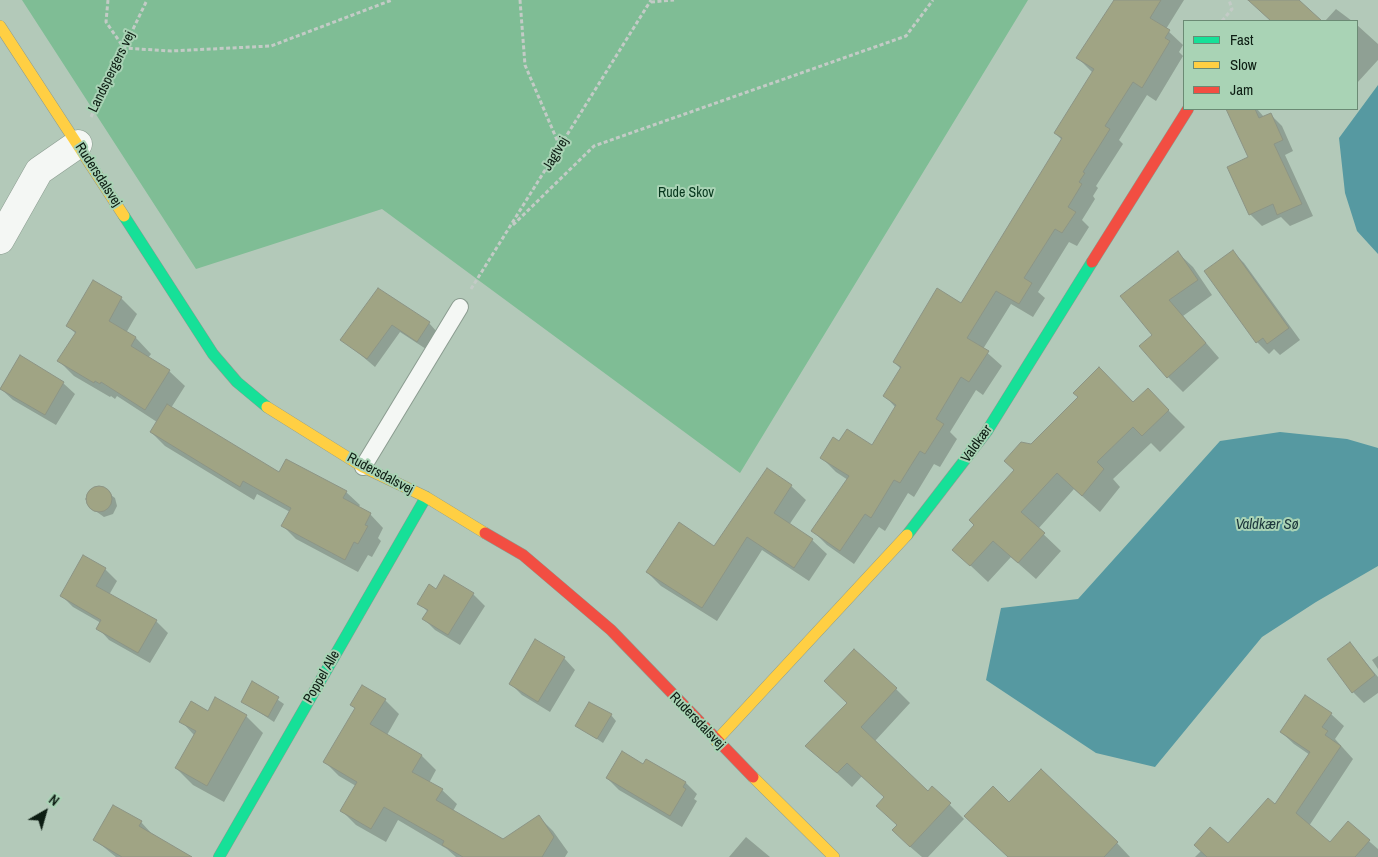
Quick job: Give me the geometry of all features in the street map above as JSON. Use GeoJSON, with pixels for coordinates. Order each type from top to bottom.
{"type":"FeatureCollection","features":[{"type":"Feature","properties":{"kind":"street","name":"Rudersdalsvej"},"geometry":{"type":"LineString","coordinates":[[0,26],[213,354],[237,382],[274,413],[363,466],[426,497],[523,554],[610,630],[716,741],[834,857]]}},
{"type":"Feature","properties":{"kind":"street","name":"Valdkær"},"geometry":{"type":"LineString","coordinates":[[716,741],[915,526],[987,431],[1187,110]]}},
{"type":"Feature","properties":{"kind":"street"},"geometry":{"type":"LineString","coordinates":[[0,240],[39,171],[78,144]]}},
{"type":"Feature","properties":{"kind":"street","name":"Poppel Alle"},"geometry":{"type":"LineString","coordinates":[[219,857],[426,497]]}},
{"type":"Feature","properties":{"kind":"lane"},"geometry":{"type":"LineString","coordinates":[[363,466],[460,307]]}},
{"type":"Feature","properties":{"kind":"path"},"geometry":{"type":"LineString","coordinates":[[108,0],[106,22],[124,48],[171,50],[271,46],[392,0]]}},
{"type":"Feature","properties":{"kind":"path","name":"Landspergers vej"},"geometry":{"type":"LineString","coordinates":[[78,144],[147,0]]}},
{"type":"Feature","properties":{"kind":"path"},"geometry":{"type":"LineString","coordinates":[[520,0],[525,65],[560,147]]}},
{"type":"Feature","properties":{"kind":"path"},"geometry":{"type":"LineString","coordinates":[[651,1],[674,0]]}},
{"type":"Feature","properties":{"kind":"path"},"geometry":{"type":"LineString","coordinates":[[513,225],[594,146],[906,36],[933,0]]}},
{"type":"Feature","properties":{"kind":"path"},"geometry":{"type":"LineString","coordinates":[[1223,20],[1232,9],[1228,0]]}},
{"type":"Feature","properties":{"kind":"path","name":"Jagtvej"},"geometry":{"type":"LineString","coordinates":[[460,307],[513,225],[651,1]]}},
{"type":"Feature","properties":{"kind":"green space","name":"Rude Skov"},"geometry":{"type":"Polygon","coordinates":[[[22,0],[1028,0],[740,473],[382,209],[196,269],[22,0]]]}},
{"type":"Feature","properties":{"kind":"water"},"geometry":{"type":"Polygon","coordinates":[[[1378,85],[1378,254],[1357,231],[1345,193],[1339,138],[1378,85]]]}},
{"type":"Feature","properties":{"kind":"water","name":"Valdkær Sø"},"geometry":{"type":"Polygon","coordinates":[[[1280,432],[1347,439],[1378,448],[1378,566],[1316,602],[1262,637],[1155,767],[1096,753],[986,680],[1001,608],[1078,599],[1220,441],[1280,432]]]}},
{"type":"Feature","properties":{"kind":"building"},"geometry":{"type":"Polygon","coordinates":[[[1114,0],[1161,0],[1150,18],[1170,30],[1165,38],[1170,41],[1142,88],[1133,82],[1105,126],[1110,129],[1083,172],[1085,173],[1079,182],[1082,184],[1068,207],[1076,212],[1062,233],[1055,229],[1024,278],[1032,283],[1019,304],[996,291],[967,338],[989,351],[969,382],[961,377],[936,419],[944,424],[925,454],[920,451],[900,483],[894,480],[871,518],[865,514],[840,551],[811,531],[849,476],[820,458],[833,437],[839,441],[847,429],[872,445],[896,405],[883,396],[901,367],[893,362],[937,288],[961,303],[1062,138],[1054,133],[1094,69],[1076,58],[1114,0]]]}},
{"type":"Feature","properties":{"kind":"building"},"geometry":{"type":"Polygon","coordinates":[[[1248,0],[1299,0],[1321,20],[1270,20],[1248,0]]]}},
{"type":"Feature","properties":{"kind":"building"},"geometry":{"type":"Polygon","coordinates":[[[1226,110],[1255,110],[1259,118],[1271,113],[1283,140],[1274,144],[1302,204],[1277,215],[1273,204],[1249,215],[1227,167],[1248,157],[1226,110]]]}},
{"type":"Feature","properties":{"kind":"building"},"geometry":{"type":"Polygon","coordinates":[[[1233,250],[1289,328],[1267,344],[1263,338],[1256,343],[1204,271],[1233,250]]]}},
{"type":"Feature","properties":{"kind":"building"},"geometry":{"type":"Polygon","coordinates":[[[1178,251],[1198,280],[1169,300],[1206,343],[1167,378],[1139,346],[1152,335],[1120,296],[1178,251]]]}},
{"type":"Feature","properties":{"kind":"building"},"geometry":{"type":"Polygon","coordinates":[[[93,280],[122,297],[109,321],[136,337],[131,346],[170,370],[145,410],[101,382],[100,384],[95,381],[94,383],[57,361],[76,332],[66,326],[93,280]]]}},
{"type":"Feature","properties":{"kind":"building"},"geometry":{"type":"Polygon","coordinates":[[[378,288],[430,322],[417,342],[392,325],[367,359],[340,340],[378,288]]]}},
{"type":"Feature","properties":{"kind":"building"},"geometry":{"type":"Polygon","coordinates":[[[20,355],[64,382],[45,415],[0,389],[20,355]]]}},
{"type":"Feature","properties":{"kind":"building"},"geometry":{"type":"Polygon","coordinates":[[[1099,367],[1133,402],[1148,388],[1169,410],[1142,436],[1133,427],[1097,462],[1104,469],[1082,496],[1057,473],[1021,512],[1045,533],[1018,563],[993,541],[970,566],[952,550],[974,525],[969,520],[1014,470],[1004,461],[1021,442],[1031,444],[1078,397],[1073,393],[1099,367]]]}},
{"type":"Feature","properties":{"kind":"building"},"geometry":{"type":"Polygon","coordinates":[[[167,404],[279,472],[286,459],[347,491],[343,498],[371,513],[365,525],[368,526],[358,544],[354,542],[345,560],[281,526],[291,508],[243,481],[240,487],[150,432],[167,404]]]}},
{"type":"Feature","properties":{"kind":"building"},"geometry":{"type":"Polygon","coordinates":[[[767,468],[792,485],[774,513],[813,539],[794,568],[747,537],[702,608],[646,572],[679,522],[714,546],[767,468]]]}},
{"type":"Feature","properties":{"kind":"building"},"geometry":{"type":"Polygon","coordinates":[[[99,486],[108,490],[112,499],[108,508],[99,512],[90,508],[86,499],[90,490],[99,486]]]}},
{"type":"Feature","properties":{"kind":"building"},"geometry":{"type":"Polygon","coordinates":[[[83,555],[106,568],[96,586],[157,620],[138,653],[96,629],[101,620],[60,596],[83,555]]]}},
{"type":"Feature","properties":{"kind":"building"},"geometry":{"type":"Polygon","coordinates":[[[444,575],[474,593],[448,635],[422,619],[428,610],[417,604],[429,584],[436,589],[444,575]]]}},
{"type":"Feature","properties":{"kind":"building"},"geometry":{"type":"Polygon","coordinates":[[[535,639],[565,657],[538,702],[509,684],[535,639]]]}},
{"type":"Feature","properties":{"kind":"building"},"geometry":{"type":"Polygon","coordinates":[[[1350,642],[1375,675],[1352,693],[1327,659],[1350,642]]]}},
{"type":"Feature","properties":{"kind":"building"},"geometry":{"type":"Polygon","coordinates":[[[854,649],[897,688],[861,727],[928,791],[932,786],[951,803],[910,847],[892,830],[897,825],[876,806],[884,797],[847,763],[837,773],[805,746],[847,703],[824,681],[854,649]]]}},
{"type":"Feature","properties":{"kind":"building"},"geometry":{"type":"Polygon","coordinates":[[[252,681],[279,697],[268,717],[241,702],[252,681]]]}},
{"type":"Feature","properties":{"kind":"building"},"geometry":{"type":"Polygon","coordinates":[[[362,685],[386,699],[370,724],[422,755],[412,772],[443,789],[436,800],[503,839],[539,815],[554,837],[542,857],[463,857],[442,845],[444,841],[384,807],[371,829],[340,811],[357,782],[323,762],[355,708],[350,705],[362,685]]]}},
{"type":"Feature","properties":{"kind":"building"},"geometry":{"type":"Polygon","coordinates":[[[1305,695],[1332,713],[1322,727],[1328,731],[1325,735],[1341,746],[1296,813],[1330,842],[1348,821],[1370,840],[1355,857],[1207,857],[1194,845],[1210,827],[1228,843],[1268,798],[1275,804],[1310,752],[1280,732],[1305,695]]]}},
{"type":"Feature","properties":{"kind":"building"},"geometry":{"type":"Polygon","coordinates":[[[215,697],[247,715],[207,786],[175,768],[196,731],[179,722],[191,701],[208,711],[215,697]]]}},
{"type":"Feature","properties":{"kind":"building"},"geometry":{"type":"Polygon","coordinates":[[[589,702],[612,714],[597,739],[575,726],[589,702]]]}},
{"type":"Feature","properties":{"kind":"building"},"geometry":{"type":"Polygon","coordinates":[[[622,751],[643,764],[646,759],[686,782],[683,787],[686,789],[670,816],[606,778],[622,751]]]}},
{"type":"Feature","properties":{"kind":"building"},"geometry":{"type":"Polygon","coordinates":[[[1041,769],[1118,842],[1104,857],[1008,857],[964,816],[993,786],[1009,802],[1041,769]]]}},
{"type":"Feature","properties":{"kind":"building"},"geometry":{"type":"Polygon","coordinates":[[[113,805],[142,821],[139,826],[192,857],[122,857],[93,840],[113,805]]]}},
{"type":"Feature","properties":{"kind":"traffic: fast"},"geometry":{"type":"LineString","coordinates":[[124,216],[213,354],[237,382],[267,407]]}},
{"type":"Feature","properties":{"kind":"traffic: fast"},"geometry":{"type":"LineString","coordinates":[[907,535],[987,431],[1092,262]]}},
{"type":"Feature","properties":{"kind":"traffic: fast"},"geometry":{"type":"LineString","coordinates":[[219,857],[426,497]]}},
{"type":"Feature","properties":{"kind":"traffic: slow"},"geometry":{"type":"LineString","coordinates":[[0,26],[124,216]]}},
{"type":"Feature","properties":{"kind":"traffic: slow"},"geometry":{"type":"LineString","coordinates":[[267,407],[363,467],[426,497],[485,533]]}},
{"type":"Feature","properties":{"kind":"traffic: slow"},"geometry":{"type":"LineString","coordinates":[[716,741],[907,535]]}},
{"type":"Feature","properties":{"kind":"traffic: slow"},"geometry":{"type":"LineString","coordinates":[[753,777],[834,857]]}},
{"type":"Feature","properties":{"kind":"traffic: jam"},"geometry":{"type":"LineString","coordinates":[[1092,262],[1187,110]]}},
{"type":"Feature","properties":{"kind":"traffic: jam"},"geometry":{"type":"LineString","coordinates":[[485,533],[523,555],[611,630],[753,777]]}}]}
